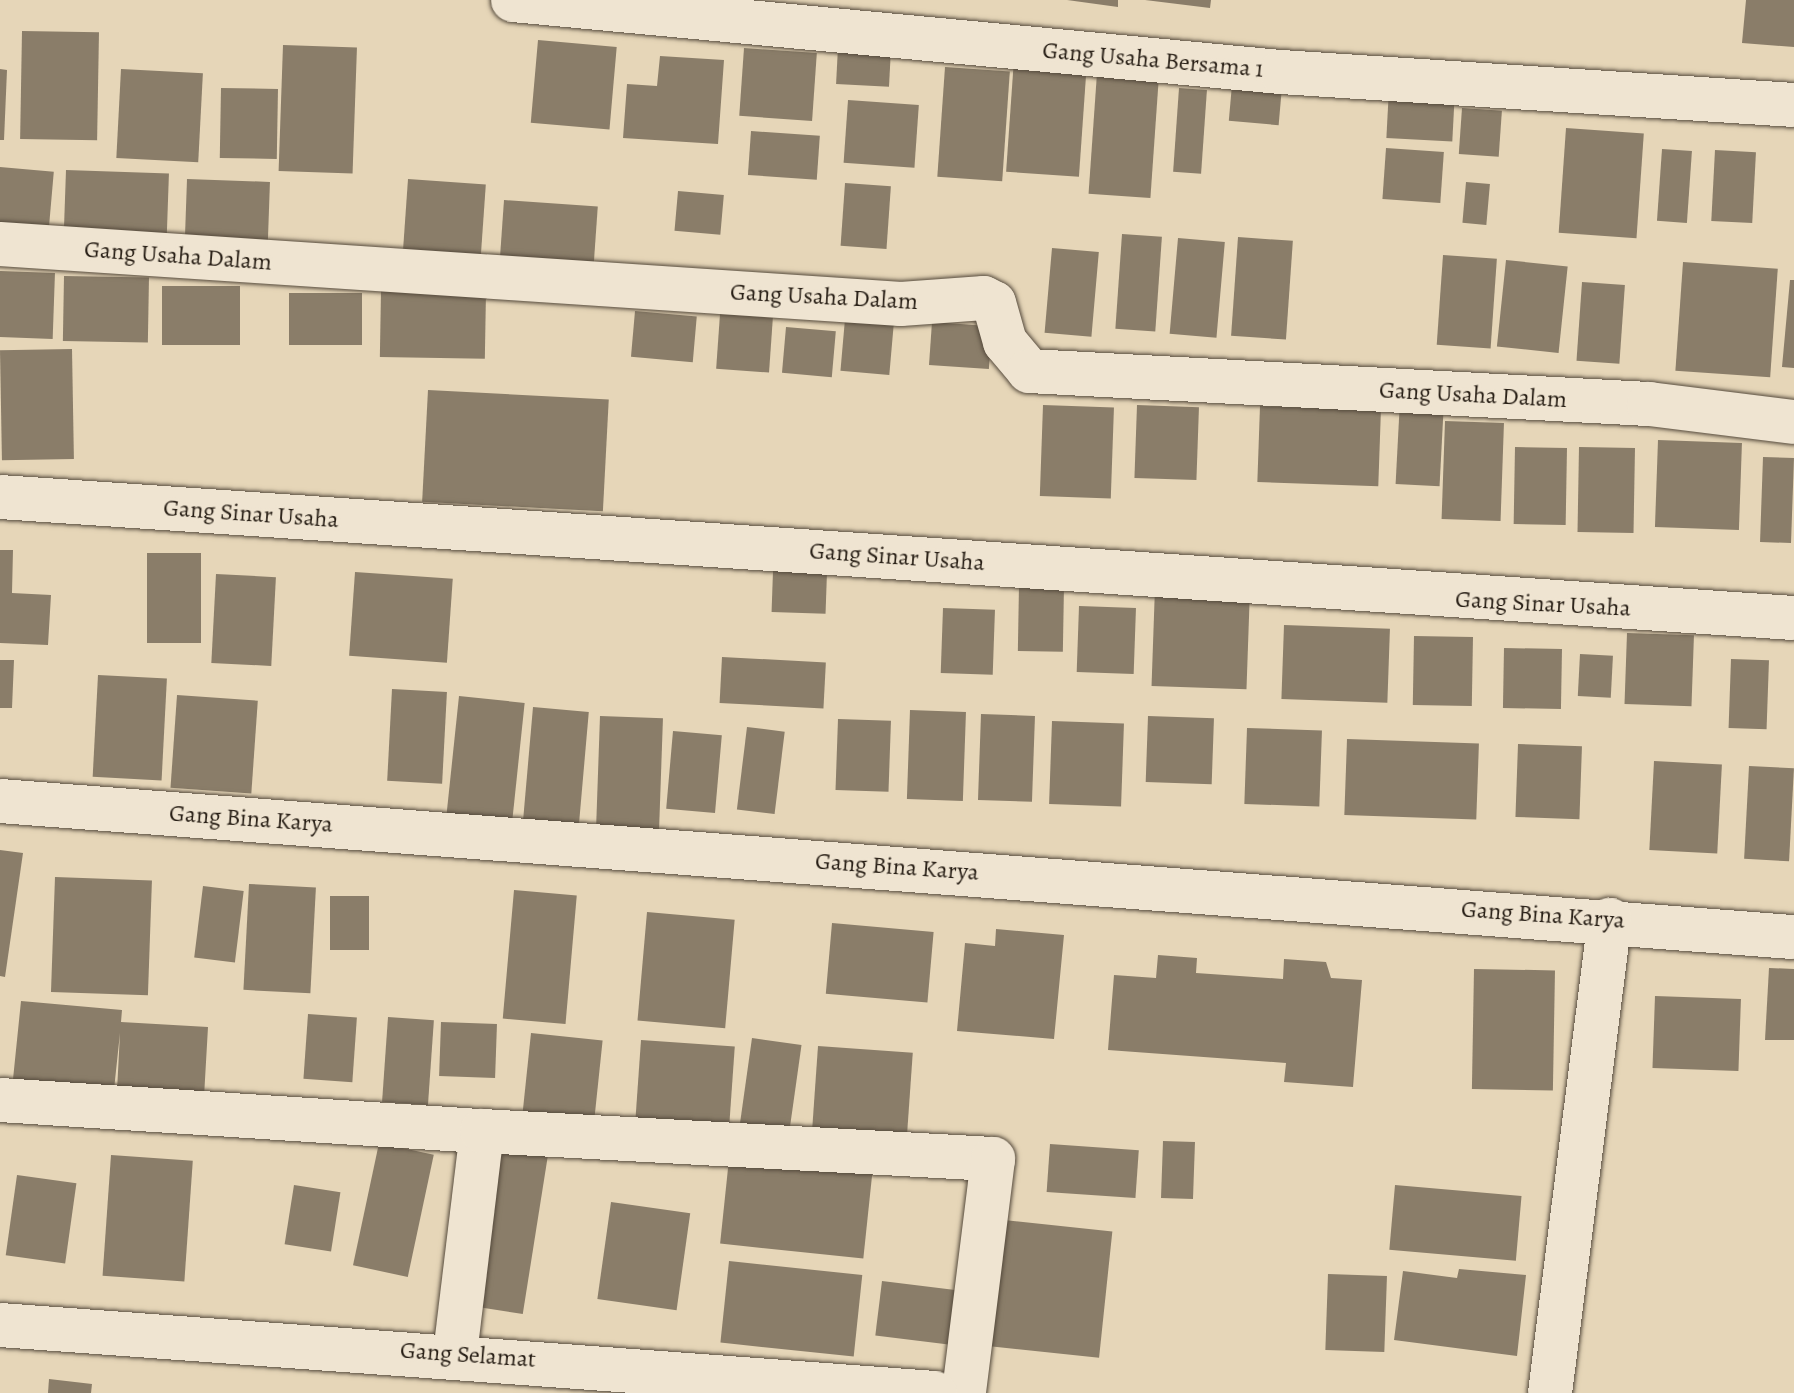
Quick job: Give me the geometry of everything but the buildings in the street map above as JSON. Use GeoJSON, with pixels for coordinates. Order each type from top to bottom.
{"type":"FeatureCollection","features":[{"type":"Feature","properties":{"kind":"street","name":"Gang Usaha Bersama 1"},"geometry":{"type":"LineString","coordinates":[[513,0],[1281,72],[1794,105]]}},
{"type":"Feature","properties":{"kind":"street","name":"Gang Usaha Dalam"},"geometry":{"type":"LineString","coordinates":[[0,244],[901,304],[984,298],[1000,313],[1014,359],[1029,371],[1649,404],[1794,422]]}},
{"type":"Feature","properties":{"kind":"street","name":"Gang Sinar Usaha"},"geometry":{"type":"LineString","coordinates":[[0,497],[1794,618]]}},
{"type":"Feature","properties":{"kind":"street","name":"Gang Bina Karya"},"geometry":{"type":"LineString","coordinates":[[0,801],[1610,920],[1794,937]]}},
{"type":"Feature","properties":{"kind":"street"},"geometry":{"type":"LineString","coordinates":[[1550,1393],[1610,920]]}},
{"type":"Feature","properties":{"kind":"street"},"geometry":{"type":"LineString","coordinates":[[0,1100],[993,1159],[964,1393]]}},
{"type":"Feature","properties":{"kind":"street"},"geometry":{"type":"LineString","coordinates":[[455,1353],[482,1131]]}},
{"type":"Feature","properties":{"kind":"street","name":"Gang Selamat"},"geometry":{"type":"LineString","coordinates":[[0,1325],[455,1353],[935,1393]]}}]}
